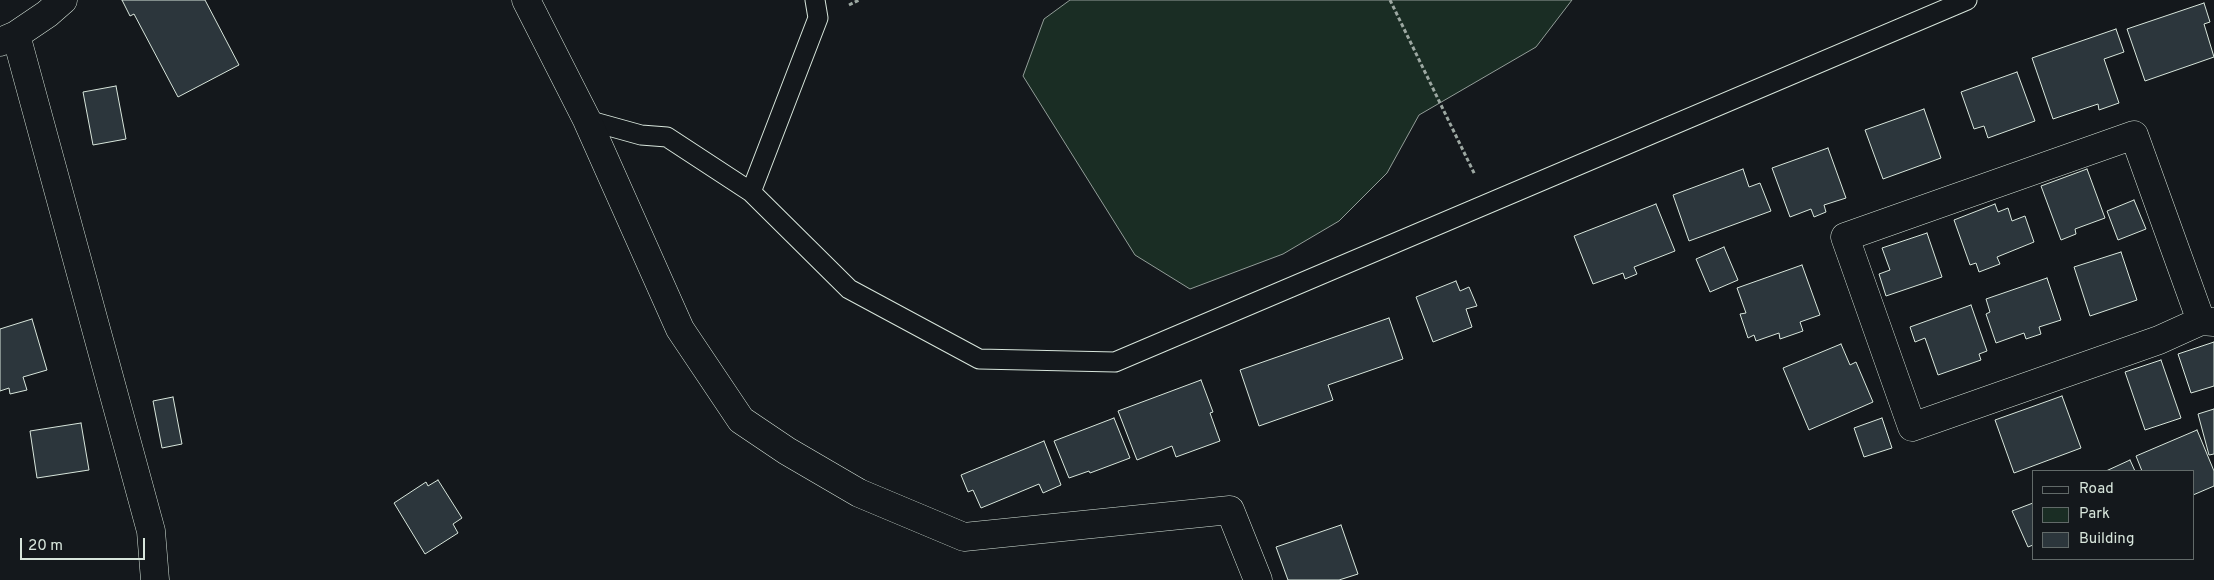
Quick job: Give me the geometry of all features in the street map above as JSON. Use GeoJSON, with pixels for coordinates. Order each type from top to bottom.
{"type":"FeatureCollection","features":[{"type":"Feature","properties":{"kind":"street"},"geometry":{"type":"LineString","coordinates":[[63,0],[47,14],[8,39],[151,531],[156,580]]}},
{"type":"Feature","properties":{"kind":"street"},"geometry":{"type":"LineString","coordinates":[[526,0],[588,120],[680,329],[741,420],[764,436],[859,493],[964,537],[1230,510],[1258,580]]}},
{"type":"Feature","properties":{"kind":"street"},"geometry":{"type":"LineString","coordinates":[[2134,135],[2207,321],[2159,340],[1912,427],[1845,237],[2134,135]]}},
{"type":"Feature","properties":{"kind":"lane"},"geometry":{"type":"LineString","coordinates":[[751,192],[818,18],[816,0]]}},
{"type":"Feature","properties":{"kind":"lane"},"geometry":{"type":"LineString","coordinates":[[588,120],[641,135],[667,137],[751,192],[849,289],[979,359],[1115,362],[1967,0]]}},
{"type":"Feature","properties":{"kind":"path"},"geometry":{"type":"LineString","coordinates":[[1390,0],[1489,203]]}},
{"type":"Feature","properties":{"kind":"green space"},"geometry":{"type":"Polygon","coordinates":[[[1070,0],[1572,0],[1536,47],[1419,115],[1387,173],[1339,221],[1283,254],[1190,289],[1135,255],[1023,76],[1044,19],[1070,0]]]}},
{"type":"Feature","properties":{"kind":"building"},"geometry":{"type":"Polygon","coordinates":[[[122,0],[205,0],[239,65],[178,97],[134,14],[130,16],[122,0]]]}},
{"type":"Feature","properties":{"kind":"building"},"geometry":{"type":"Polygon","coordinates":[[[2204,3],[2210,22],[2204,24],[2214,57],[2145,81],[2127,29],[2204,3]]]}},
{"type":"Feature","properties":{"kind":"building"},"geometry":{"type":"Polygon","coordinates":[[[2116,29],[2124,52],[2104,59],[2119,103],[2099,110],[2098,104],[2053,119],[2032,58],[2116,29]]]}},
{"type":"Feature","properties":{"kind":"building"},"geometry":{"type":"Polygon","coordinates":[[[2017,72],[2035,121],[1988,138],[1984,126],[1974,129],[1961,92],[2017,72]]]}},
{"type":"Feature","properties":{"kind":"building"},"geometry":{"type":"Polygon","coordinates":[[[116,86],[126,139],[93,145],[83,92],[116,86]]]}},
{"type":"Feature","properties":{"kind":"building"},"geometry":{"type":"Polygon","coordinates":[[[1924,109],[1941,158],[1883,179],[1865,130],[1924,109]]]}},
{"type":"Feature","properties":{"kind":"building"},"geometry":{"type":"Polygon","coordinates":[[[1828,148],[1846,198],[1824,205],[1826,212],[1814,217],[1811,209],[1790,217],[1772,168],[1828,148]]]}},
{"type":"Feature","properties":{"kind":"building"},"geometry":{"type":"Polygon","coordinates":[[[1743,169],[1749,187],[1760,183],[1771,211],[1689,241],[1673,195],[1743,169]]]}},
{"type":"Feature","properties":{"kind":"building"},"geometry":{"type":"Polygon","coordinates":[[[2087,169],[2105,218],[2075,229],[2076,234],[2061,240],[2041,186],[2087,169]]]}},
{"type":"Feature","properties":{"kind":"building"},"geometry":{"type":"Polygon","coordinates":[[[2134,200],[2146,229],[2118,240],[2107,211],[2134,200]]]}},
{"type":"Feature","properties":{"kind":"building"},"geometry":{"type":"Polygon","coordinates":[[[1656,204],[1675,251],[1634,267],[1637,274],[1625,279],[1623,273],[1593,284],[1574,236],[1656,204]]]}},
{"type":"Feature","properties":{"kind":"building"},"geometry":{"type":"Polygon","coordinates":[[[1995,204],[1998,212],[2008,208],[2012,221],[2025,216],[2034,242],[1997,257],[2000,264],[1979,272],[1976,263],[1970,265],[1954,220],[1995,204]]]}},
{"type":"Feature","properties":{"kind":"building"},"geometry":{"type":"Polygon","coordinates":[[[1927,233],[1942,277],[1886,296],[1879,274],[1890,270],[1882,248],[1927,233]]]}},
{"type":"Feature","properties":{"kind":"building"},"geometry":{"type":"Polygon","coordinates":[[[1724,247],[1738,280],[1710,292],[1696,259],[1724,247]]]}},
{"type":"Feature","properties":{"kind":"building"},"geometry":{"type":"Polygon","coordinates":[[[2121,252],[2137,300],[2090,316],[2074,267],[2121,252]]]}},
{"type":"Feature","properties":{"kind":"building"},"geometry":{"type":"Polygon","coordinates":[[[1802,265],[1820,315],[1800,322],[1803,331],[1780,339],[1779,333],[1756,341],[1754,335],[1748,338],[1740,314],[1746,313],[1737,288],[1802,265]]]}},
{"type":"Feature","properties":{"kind":"building"},"geometry":{"type":"Polygon","coordinates":[[[2047,278],[2061,320],[2039,327],[2041,334],[2026,339],[2024,333],[1996,343],[1986,314],[1990,312],[1986,299],[2047,278]]]}},
{"type":"Feature","properties":{"kind":"building"},"geometry":{"type":"Polygon","coordinates":[[[1456,281],[1460,291],[1469,287],[1477,306],[1466,309],[1472,327],[1433,342],[1416,297],[1456,281]]]}},
{"type":"Feature","properties":{"kind":"building"},"geometry":{"type":"Polygon","coordinates":[[[1971,305],[1987,351],[1979,354],[1981,360],[1938,375],[1925,338],[1915,342],[1910,327],[1971,305]]]}},
{"type":"Feature","properties":{"kind":"building"},"geometry":{"type":"Polygon","coordinates":[[[1389,318],[1403,359],[1328,385],[1333,400],[1259,426],[1240,370],[1389,318]]]}},
{"type":"Feature","properties":{"kind":"building"},"geometry":{"type":"Polygon","coordinates":[[[32,319],[47,370],[23,377],[27,390],[10,394],[9,388],[0,391],[0,329],[32,319]]]}},
{"type":"Feature","properties":{"kind":"building"},"geometry":{"type":"Polygon","coordinates":[[[2214,342],[2214,386],[2191,393],[2178,354],[2214,342]]]}},
{"type":"Feature","properties":{"kind":"building"},"geometry":{"type":"Polygon","coordinates":[[[1841,344],[1850,365],[1856,362],[1873,402],[1809,430],[1783,368],[1841,344]]]}},
{"type":"Feature","properties":{"kind":"building"},"geometry":{"type":"Polygon","coordinates":[[[2161,360],[2181,418],[2145,430],[2125,372],[2161,360]]]}},
{"type":"Feature","properties":{"kind":"building"},"geometry":{"type":"Polygon","coordinates":[[[1201,380],[1213,412],[1210,413],[1220,441],[1176,457],[1172,446],[1137,460],[1118,411],[1201,380]]]}},
{"type":"Feature","properties":{"kind":"building"},"geometry":{"type":"Polygon","coordinates":[[[2062,396],[2081,448],[2014,473],[1995,420],[2062,396]]]}},
{"type":"Feature","properties":{"kind":"building"},"geometry":{"type":"Polygon","coordinates":[[[173,397],[182,444],[162,448],[153,401],[173,397]]]}},
{"type":"Feature","properties":{"kind":"building"},"geometry":{"type":"Polygon","coordinates":[[[2214,409],[2214,454],[2209,455],[2198,414],[2214,409]]]}},
{"type":"Feature","properties":{"kind":"building"},"geometry":{"type":"Polygon","coordinates":[[[1114,418],[1130,458],[1090,473],[1089,471],[1069,478],[1054,441],[1114,418]]]}},
{"type":"Feature","properties":{"kind":"building"},"geometry":{"type":"Polygon","coordinates":[[[1882,418],[1892,448],[1864,457],[1854,428],[1882,418]]]}},
{"type":"Feature","properties":{"kind":"building"},"geometry":{"type":"Polygon","coordinates":[[[81,423],[89,470],[37,478],[30,431],[81,423]]]}},
{"type":"Feature","properties":{"kind":"building"},"geometry":{"type":"Polygon","coordinates":[[[2197,430],[2214,471],[2214,486],[2194,495],[2194,470],[2142,470],[2136,456],[2197,430]]]}},
{"type":"Feature","properties":{"kind":"building"},"geometry":{"type":"Polygon","coordinates":[[[1044,441],[1061,485],[1043,493],[1039,484],[981,508],[973,490],[968,492],[961,475],[1044,441]]]}},
{"type":"Feature","properties":{"kind":"building"},"geometry":{"type":"Polygon","coordinates":[[[2130,460],[2135,470],[2108,470],[2130,460]]]}},
{"type":"Feature","properties":{"kind":"building"},"geometry":{"type":"Polygon","coordinates":[[[438,480],[462,518],[453,524],[458,533],[425,554],[394,503],[426,482],[428,486],[438,480]]]}},
{"type":"Feature","properties":{"kind":"building"},"geometry":{"type":"Polygon","coordinates":[[[2032,503],[2032,545],[2028,547],[2012,511],[2032,503]]]}},
{"type":"Feature","properties":{"kind":"building"},"geometry":{"type":"Polygon","coordinates":[[[1341,525],[1358,574],[1339,580],[1288,580],[1276,547],[1341,525]]]}}]}
